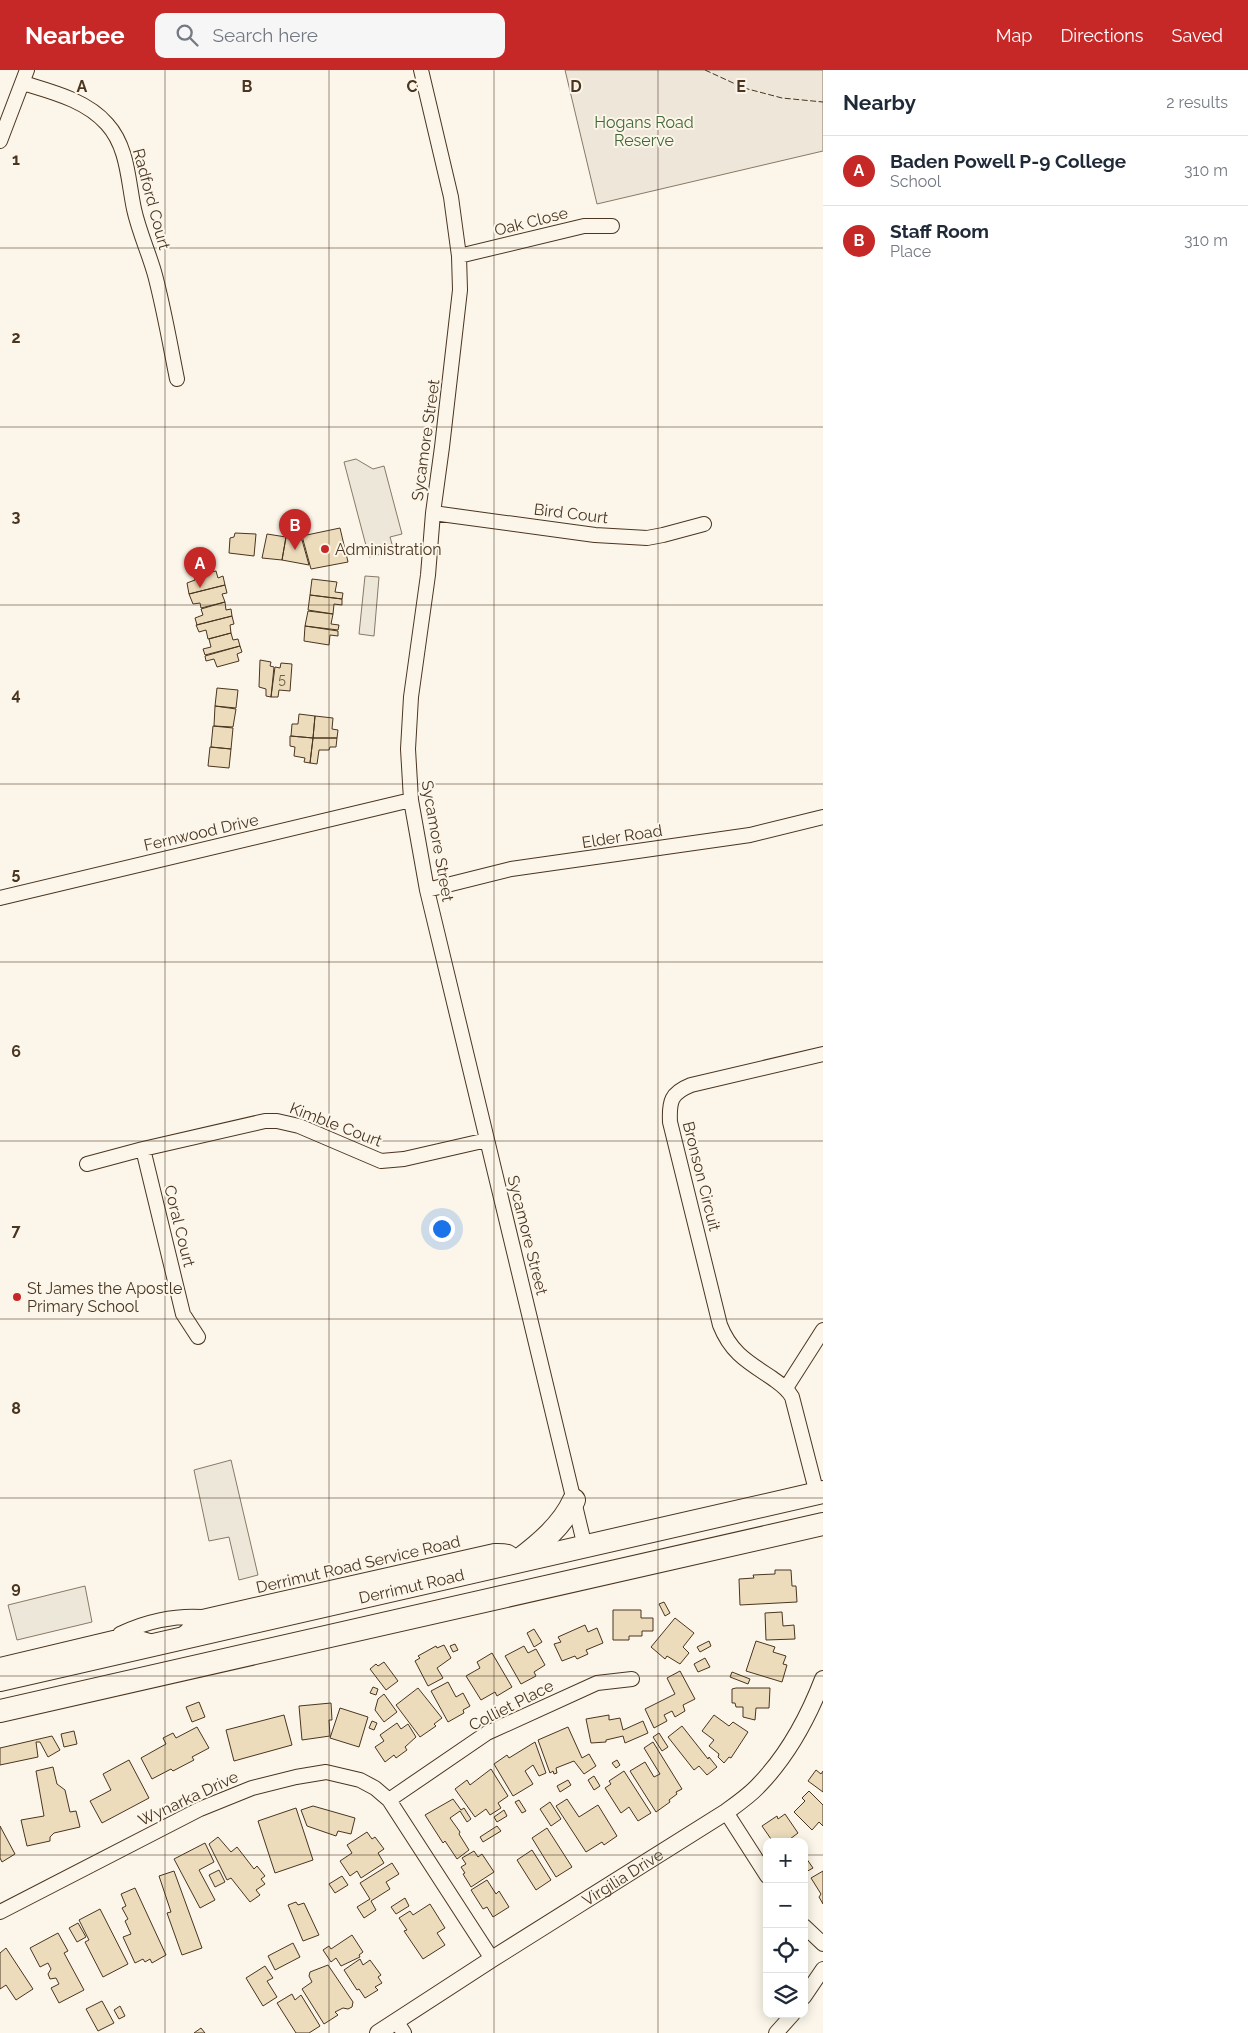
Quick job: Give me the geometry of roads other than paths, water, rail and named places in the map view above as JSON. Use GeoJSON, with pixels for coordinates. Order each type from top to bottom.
{"type":"FeatureCollection","features":[{"type":"Feature","properties":{"kind":"highway"},"geometry":{"type":"LineString","coordinates":[[820,1493],[823,1523]]}},
{"type":"Feature","properties":{"kind":"highway","name":"Derrimut Road"},"geometry":{"type":"LineString","coordinates":[[0,1680],[820,1493]]}},
{"type":"Feature","properties":{"kind":"highway"},"geometry":{"type":"LineString","coordinates":[[516,1562],[540,1543],[568,1514],[574,1500]]}},
{"type":"Feature","properties":{"kind":"highway","name":"Derrimut Road"},"geometry":{"type":"LineString","coordinates":[[0,1711],[823,1523]]}},
{"type":"Feature","properties":{"kind":"highway"},"geometry":{"type":"LineString","coordinates":[[585,1547],[592,1575]]}},
{"type":"Feature","properties":{"kind":"highway"},"geometry":{"type":"LineString","coordinates":[[284,1616],[313,1617],[328,1622],[333,1635]]}},
{"type":"Feature","properties":{"kind":"street","name":"Sycamore Street"},"geometry":{"type":"LineString","coordinates":[[421,70],[451,197],[459,256],[460,290],[433,513],[428,575],[411,697],[408,749],[411,800],[428,890],[585,1547]]}},
{"type":"Feature","properties":{"kind":"street"},"geometry":{"type":"LineString","coordinates":[[0,141],[25,76]]}},
{"type":"Feature","properties":{"kind":"street","name":"Radford Court"},"geometry":{"type":"LineString","coordinates":[[25,76],[92,110],[108,124],[118,142],[127,163],[135,211],[155,275],[178,379]]}},
{"type":"Feature","properties":{"kind":"street","name":"Oak Close"},"geometry":{"type":"LineString","coordinates":[[459,256],[584,226],[612,226]]}},
{"type":"Feature","properties":{"kind":"street","name":"Bird Court"},"geometry":{"type":"LineString","coordinates":[[433,513],[595,535],[647,538],[663,536],[704,524]]}},
{"type":"Feature","properties":{"kind":"street","name":"Fernwood Drive"},"geometry":{"type":"LineString","coordinates":[[0,898],[411,800]]}},
{"type":"Feature","properties":{"kind":"street","name":"Elder Road"},"geometry":{"type":"LineString","coordinates":[[428,890],[511,869],[750,834],[823,817]]}},
{"type":"Feature","properties":{"kind":"street","name":"Bronson Circuit"},"geometry":{"type":"LineString","coordinates":[[786,1388],[739,1356],[725,1338],[720,1325],[670,1122],[670,1108],[673,1096],[680,1089],[691,1085],[823,1054]]}},
{"type":"Feature","properties":{"kind":"street","name":"Kimble Court"},"geometry":{"type":"LineString","coordinates":[[87,1164],[245,1124],[277,1121],[298,1126],[381,1161],[404,1159],[487,1140]]}},
{"type":"Feature","properties":{"kind":"street","name":"Coral Court"},"geometry":{"type":"LineString","coordinates":[[143,1149],[183,1314],[198,1336]]}},
{"type":"Feature","properties":{"kind":"street"},"geometry":{"type":"LineString","coordinates":[[820,1493],[795,1404],[786,1388],[823,1330]]}},
{"type":"Feature","properties":{"kind":"street","name":"Derrimut Road Service Road"},"geometry":{"type":"LineString","coordinates":[[113,1638],[141,1625],[184,1616],[202,1617],[494,1550],[508,1551],[514,1556],[516,1562]]}},
{"type":"Feature","properties":{"kind":"street"},"geometry":{"type":"LineString","coordinates":[[169,1642],[202,1617]]}},
{"type":"Feature","properties":{"kind":"street","name":"Derrimut Road Service Road"},"geometry":{"type":"LineString","coordinates":[[0,1666],[113,1638],[132,1636],[169,1642]]}},
{"type":"Feature","properties":{"kind":"street","name":"Colliet Place"},"geometry":{"type":"LineString","coordinates":[[389,1800],[487,1733],[598,1683],[632,1679]]}},
{"type":"Feature","properties":{"kind":"street","name":"Virgilia Drive"},"geometry":{"type":"LineString","coordinates":[[378,2033],[400,2027],[492,1959],[726,1812],[759,1786],[782,1758],[803,1725],[823,1679]]}},
{"type":"Feature","properties":{"kind":"street","name":"Wynarka Drive"},"geometry":{"type":"LineString","coordinates":[[0,1912],[200,1808],[252,1788],[326,1772],[360,1780],[375,1788],[389,1800],[492,1959]]}},
{"type":"Feature","properties":{"kind":"street"},"geometry":{"type":"LineString","coordinates":[[726,1812],[763,1870]]}},
{"type":"Feature","properties":{"kind":"street"},"geometry":{"type":"LineString","coordinates":[[806,1928],[823,1944]]}},
{"type":"Feature","properties":{"kind":"street"},"geometry":{"type":"LineString","coordinates":[[808,1991],[823,1969]]}},
{"type":"Feature","properties":{"kind":"street"},"geometry":{"type":"LineString","coordinates":[[776,2033],[789,2018]]}},
{"type":"Feature","properties":{"kind":"place","name":"Administration"},"geometry":{"type":"Point","coordinates":[325,549]}},
{"type":"Feature","properties":{"kind":"place","name":"Staff Room"},"geometry":{"type":"Point","coordinates":[295,550]}},
{"type":"Feature","properties":{"kind":"place","name":"Baden Powell P-9 College"},"geometry":{"type":"Point","coordinates":[200,588]}},
{"type":"Feature","properties":{"kind":"place","name":"St James the Apostle Primary School"},"geometry":{"type":"Point","coordinates":[17,1297]}},
{"type":"Feature","properties":{"kind":"park label","name":"Hogans Road Reserve"},"geometry":{"type":"Point","coordinates":[644,131]}}]}
